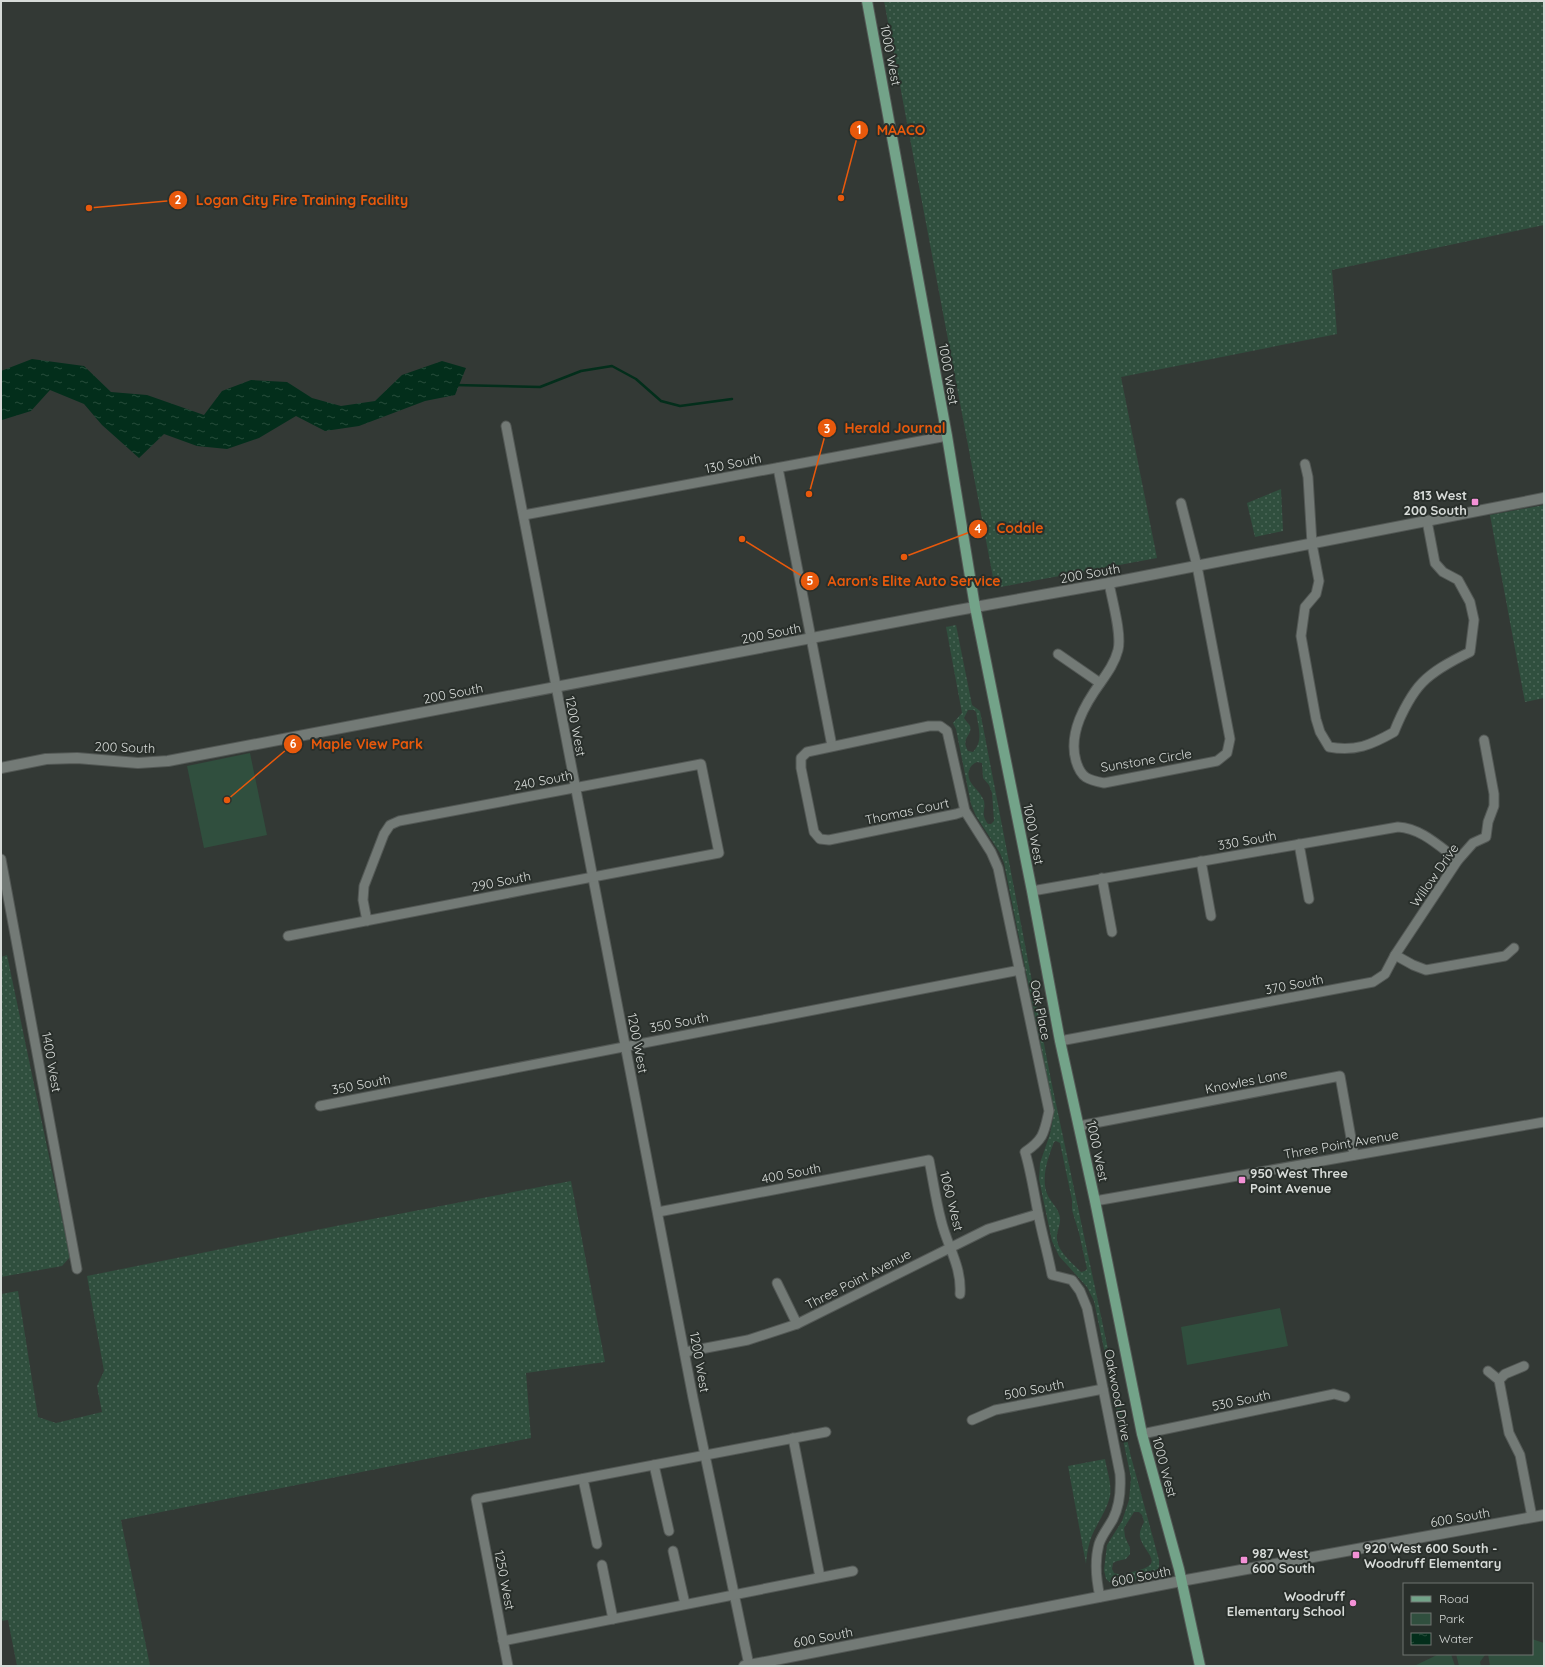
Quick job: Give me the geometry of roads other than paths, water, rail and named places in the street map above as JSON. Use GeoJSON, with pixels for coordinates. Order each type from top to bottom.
{"type":"FeatureCollection","features":[{"type":"Feature","properties":{"kind":"main road","name":"1000 West"},"geometry":{"type":"LineString","coordinates":[[867,1],[947,436],[975,607],[1032,891],[1060,1041],[1095,1201],[1142,1434],[1182,1581],[1200,1666]]}},
{"type":"Feature","properties":{"kind":"street","name":"1200 West"},"geometry":{"type":"LineString","coordinates":[[506,426],[555,687],[746,1666]]}},
{"type":"Feature","properties":{"kind":"street","name":"130 South"},"geometry":{"type":"LineString","coordinates":[[524,516],[947,436]]}},
{"type":"Feature","properties":{"kind":"street"},"geometry":{"type":"LineString","coordinates":[[1305,464],[1308,477],[1312,544],[1319,581],[1316,594],[1305,607],[1301,636],[1316,719],[1320,732],[1329,747],[1340,749],[1356,748],[1374,743],[1394,732],[1404,708],[1417,687],[1434,672],[1470,652],[1474,620],[1470,602],[1458,580],[1443,572],[1435,563],[1427,521]]}},
{"type":"Feature","properties":{"kind":"street"},"geometry":{"type":"LineString","coordinates":[[778,468],[832,746]]}},
{"type":"Feature","properties":{"kind":"street","name":"200 South"},"geometry":{"type":"LineString","coordinates":[[1,768],[46,759],[77,758],[138,763],[168,761],[810,638],[1109,583],[1544,498]]}},
{"type":"Feature","properties":{"kind":"street","name":"Sunstone Circle"},"geometry":{"type":"LineString","coordinates":[[1109,583],[1118,633],[1118,649],[1112,665],[1086,705],[1078,722],[1074,741],[1075,757],[1079,771],[1090,781],[1104,782],[1217,761],[1227,753],[1230,739],[1197,566],[1181,503]]}},
{"type":"Feature","properties":{"kind":"street"},"geometry":{"type":"LineString","coordinates":[[1058,654],[1100,683]]}},
{"type":"Feature","properties":{"kind":"street","name":"Thomas Court"},"geometry":{"type":"LineString","coordinates":[[929,726],[940,726],[947,731],[965,811],[829,840],[820,839],[814,832],[801,768],[801,758],[808,752],[832,746],[929,726]]}},
{"type":"Feature","properties":{"kind":"street","name":"Willow Drive"},"geometry":{"type":"LineString","coordinates":[[1395,955],[1458,860],[1473,843],[1486,836],[1488,822],[1494,806],[1494,794],[1484,740]]}},
{"type":"Feature","properties":{"kind":"street","name":"240 South"},"geometry":{"type":"LineString","coordinates":[[367,921],[363,900],[364,886],[384,834],[390,824],[398,821],[701,764],[719,853]]}},
{"type":"Feature","properties":{"kind":"street","name":"Oak Place"},"geometry":{"type":"LineString","coordinates":[[965,811],[991,852],[998,868],[1049,1111],[1044,1133],[1038,1143],[1025,1152],[1038,1214]]}},
{"type":"Feature","properties":{"kind":"street","name":"330 South"},"geometry":{"type":"LineString","coordinates":[[1032,891],[1398,827],[1407,827],[1416,830],[1458,860]]}},
{"type":"Feature","properties":{"kind":"street"},"geometry":{"type":"LineString","coordinates":[[1300,844],[1308,899]]}},
{"type":"Feature","properties":{"kind":"street","name":"290 South"},"geometry":{"type":"LineString","coordinates":[[288,936],[592,876],[719,853]]}},
{"type":"Feature","properties":{"kind":"street","name":"1400 West"},"geometry":{"type":"LineString","coordinates":[[1,859],[77,1268]]}},
{"type":"Feature","properties":{"kind":"street"},"geometry":{"type":"LineString","coordinates":[[1201,861],[1211,916]]}},
{"type":"Feature","properties":{"kind":"street"},"geometry":{"type":"LineString","coordinates":[[1102,878],[1112,932]]}},
{"type":"Feature","properties":{"kind":"street"},"geometry":{"type":"LineString","coordinates":[[1395,955],[1426,970],[1505,956],[1514,948]]}},
{"type":"Feature","properties":{"kind":"street","name":"370 South"},"geometry":{"type":"LineString","coordinates":[[1060,1041],[1373,982],[1385,974],[1395,955]]}},
{"type":"Feature","properties":{"kind":"street","name":"350 South"},"geometry":{"type":"LineString","coordinates":[[320,1106],[1020,970]]}},
{"type":"Feature","properties":{"kind":"street","name":"Knowles Lane"},"geometry":{"type":"LineString","coordinates":[[1079,1126],[1340,1076],[1354,1155]]}},
{"type":"Feature","properties":{"kind":"street","name":"Three Point Avenue"},"geometry":{"type":"LineString","coordinates":[[1095,1201],[1544,1122]]}},
{"type":"Feature","properties":{"kind":"street","name":"400 South"},"geometry":{"type":"LineString","coordinates":[[658,1212],[930,1160]]}},
{"type":"Feature","properties":{"kind":"street","name":"1060 West"},"geometry":{"type":"LineString","coordinates":[[930,1160],[941,1221],[961,1280],[960,1294]]}},
{"type":"Feature","properties":{"kind":"street","name":"Three Point Avenue"},"geometry":{"type":"LineString","coordinates":[[685,1352],[748,1340],[798,1324],[988,1229],[1038,1214]]}},
{"type":"Feature","properties":{"kind":"street","name":"Oakwood Drive"},"geometry":{"type":"LineString","coordinates":[[1038,1214],[1052,1275],[1072,1280],[1080,1291],[1087,1308],[1120,1474],[1121,1489],[1118,1504],[1112,1520],[1101,1539],[1096,1560],[1096,1575],[1100,1597]]}},
{"type":"Feature","properties":{"kind":"street"},"geometry":{"type":"LineString","coordinates":[[777,1283],[798,1324]]}},
{"type":"Feature","properties":{"kind":"street"},"geometry":{"type":"LineString","coordinates":[[1499,1380],[1505,1374],[1524,1366]]}},
{"type":"Feature","properties":{"kind":"street"},"geometry":{"type":"LineString","coordinates":[[1488,1371],[1499,1380],[1509,1433],[1520,1455],[1532,1517]]}},
{"type":"Feature","properties":{"kind":"street","name":"500 South"},"geometry":{"type":"LineString","coordinates":[[972,1420],[995,1410],[1103,1389]]}},
{"type":"Feature","properties":{"kind":"street","name":"530 South"},"geometry":{"type":"LineString","coordinates":[[1142,1434],[1334,1394],[1345,1397]]}},
{"type":"Feature","properties":{"kind":"street"},"geometry":{"type":"LineString","coordinates":[[597,1544],[583,1479],[826,1432]]}},
{"type":"Feature","properties":{"kind":"street"},"geometry":{"type":"LineString","coordinates":[[793,1438],[820,1577]]}},
{"type":"Feature","properties":{"kind":"street"},"geometry":{"type":"LineString","coordinates":[[654,1465],[669,1531]]}},
{"type":"Feature","properties":{"kind":"street","name":"1250 West"},"geometry":{"type":"LineString","coordinates":[[508,1666],[476,1500],[583,1479]]}},
{"type":"Feature","properties":{"kind":"street","name":"600 South"},"geometry":{"type":"LineString","coordinates":[[746,1666],[1182,1581],[1544,1515]]}},
{"type":"Feature","properties":{"kind":"street"},"geometry":{"type":"LineString","coordinates":[[672,1551],[685,1604]]}},
{"type":"Feature","properties":{"kind":"street"},"geometry":{"type":"LineString","coordinates":[[602,1566],[613,1619]]}},
{"type":"Feature","properties":{"kind":"street"},"geometry":{"type":"LineString","coordinates":[[503,1641],[853,1571]]}},
{"type":"Feature","properties":{"kind":"water"},"geometry":{"type":"Polygon","coordinates":[[[32,359],[84,366],[111,392],[147,395],[204,415],[222,391],[251,380],[287,382],[312,398],[341,406],[375,401],[402,375],[442,361],[466,368],[455,395],[425,401],[359,426],[325,431],[296,416],[259,438],[227,449],[197,446],[164,434],[139,458],[102,425],[84,404],[50,390],[31,411],[2,420],[1,371],[32,359]]]}},
{"type":"Feature","properties":{"kind":"waterway"},"geometry":{"type":"LineString","coordinates":[[455,385],[540,387],[581,371],[612,366],[636,379],[661,401],[680,406],[732,399]]}},
{"type":"Feature","properties":{"kind":"place","name":"MAACO"},"geometry":{"type":"Point","coordinates":[841,198]}},
{"type":"Feature","properties":{"kind":"place","name":"Logan City Fire Training Facility"},"geometry":{"type":"Point","coordinates":[89,208]}},
{"type":"Feature","properties":{"kind":"place","name":"Herald Journal"},"geometry":{"type":"Point","coordinates":[809,494]}},
{"type":"Feature","properties":{"kind":"place","name":"813 West 200 South"},"geometry":{"type":"Point","coordinates":[1475,502]}},
{"type":"Feature","properties":{"kind":"place","name":"Aaron's Elite Auto Service"},"geometry":{"type":"Point","coordinates":[742,539]}},
{"type":"Feature","properties":{"kind":"place","name":"Codale"},"geometry":{"type":"Point","coordinates":[904,557]}},
{"type":"Feature","properties":{"kind":"place","name":"Maple View Park"},"geometry":{"type":"Point","coordinates":[227,800]}},
{"type":"Feature","properties":{"kind":"place","name":"950 West Three Point Avenue"},"geometry":{"type":"Point","coordinates":[1242,1180]}},
{"type":"Feature","properties":{"kind":"place","name":"920 West 600 South - Woodruff Elementary"},"geometry":{"type":"Point","coordinates":[1356,1555]}},
{"type":"Feature","properties":{"kind":"place","name":"987 West 600 South"},"geometry":{"type":"Point","coordinates":[1244,1560]}},
{"type":"Feature","properties":{"kind":"place","name":"Woodruff Elementary School"},"geometry":{"type":"Point","coordinates":[1353,1603]}}]}
